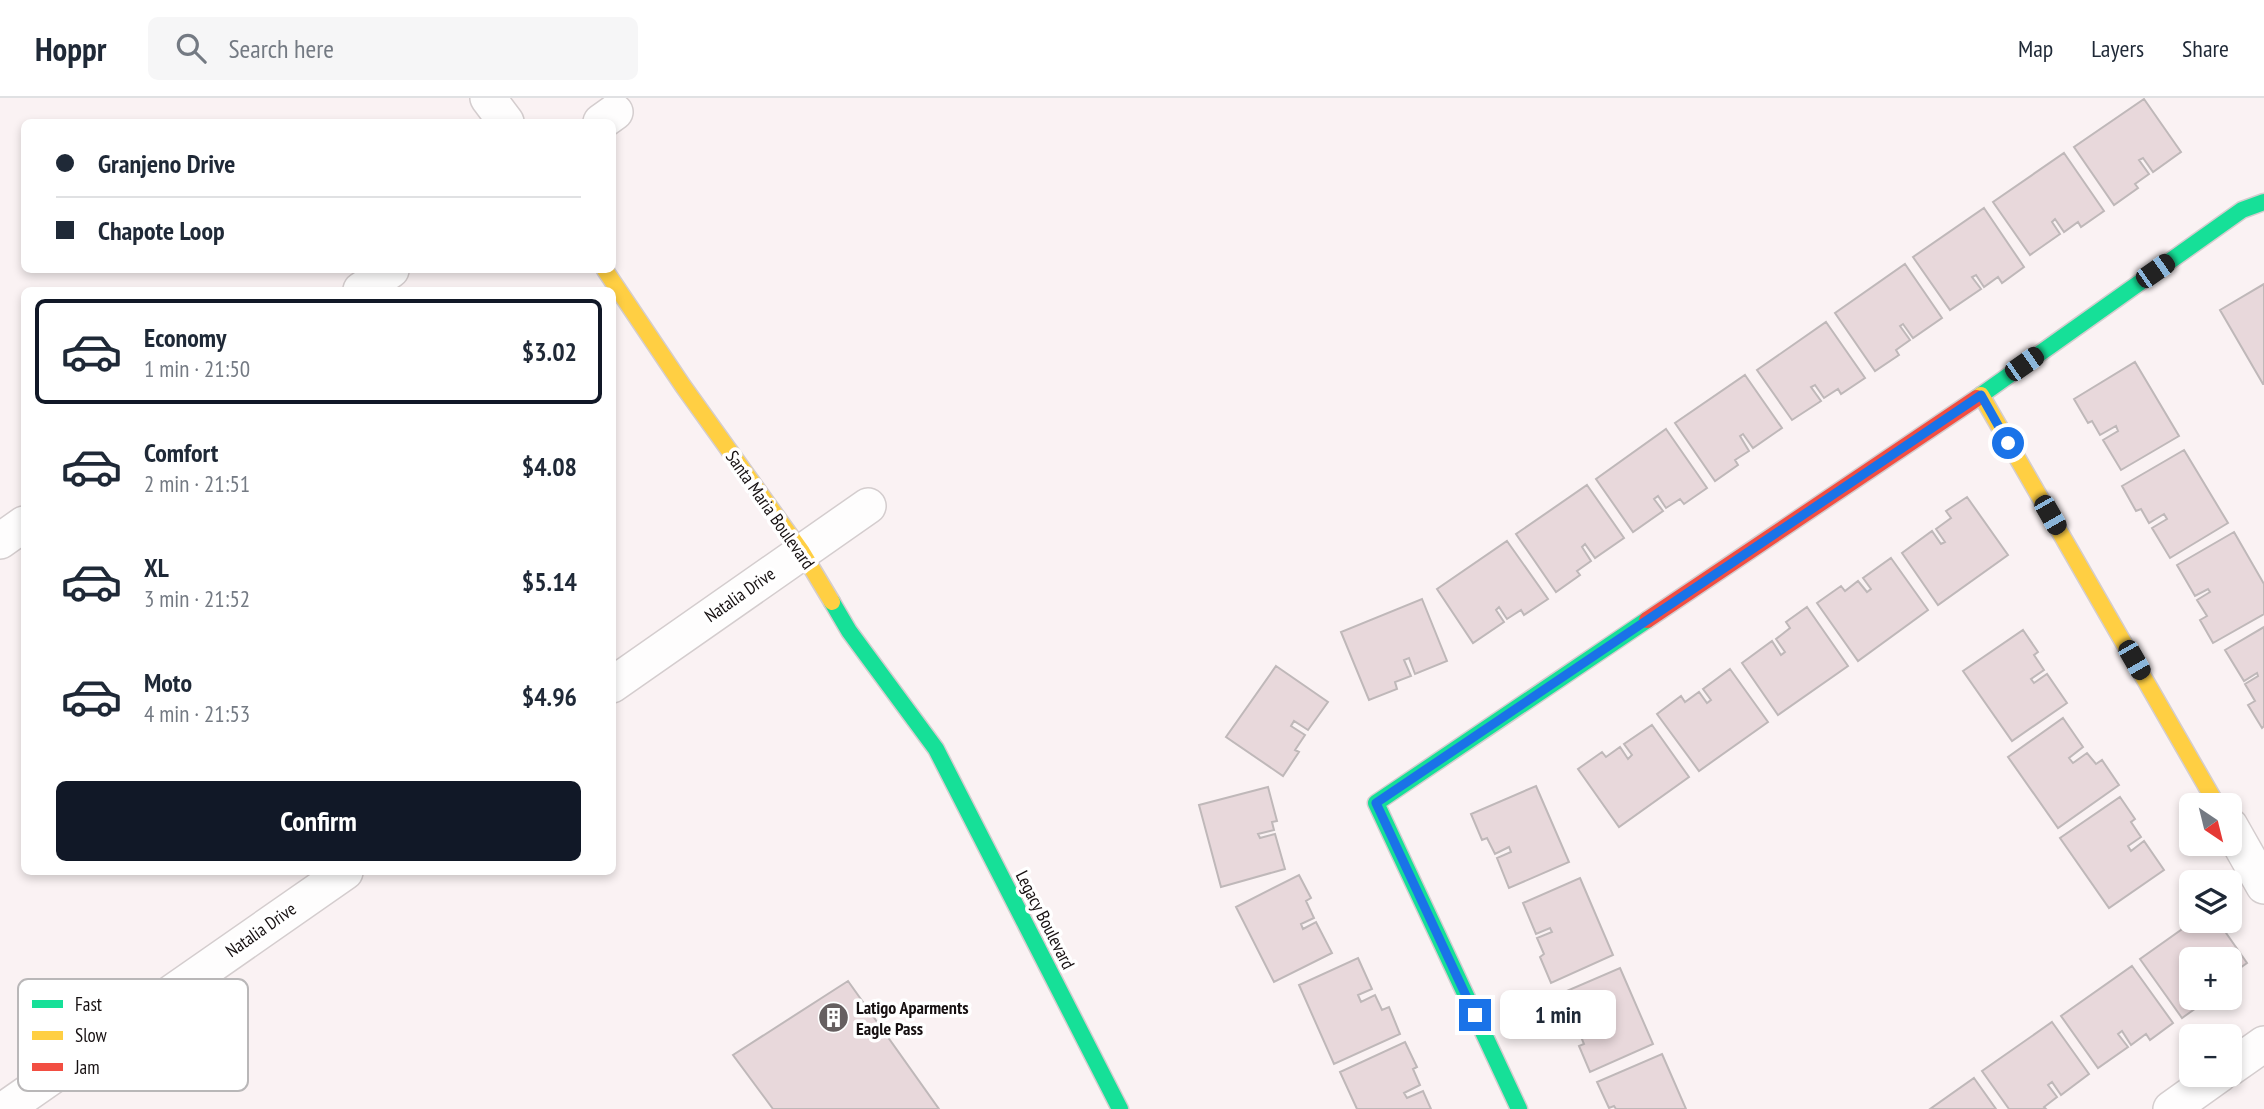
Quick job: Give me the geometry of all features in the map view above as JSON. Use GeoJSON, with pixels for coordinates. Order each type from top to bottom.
{"type":"FeatureCollection","features":[{"type":"Feature","properties":{"kind":"street"},"geometry":{"type":"LineString","coordinates":[[488,98],[504,119]]}},
{"type":"Feature","properties":{"kind":"street"},"geometry":{"type":"LineString","coordinates":[[1519,1109],[1376,803],[1981,395],[2242,210],[2264,202]]}},
{"type":"Feature","properties":{"kind":"street"},"geometry":{"type":"LineString","coordinates":[[365,287],[386,273]]}},
{"type":"Feature","properties":{"kind":"street","name":"Santa Maria Boulevard"},"geometry":{"type":"LineString","coordinates":[[607,273],[683,386],[802,552],[849,631],[936,749]]}},
{"type":"Feature","properties":{"kind":"street"},"geometry":{"type":"LineString","coordinates":[[1981,395],[2210,793]]}},
{"type":"Feature","properties":{"kind":"street","name":"Natalia Drive"},"geometry":{"type":"LineString","coordinates":[[616,682],[868,506]]}},
{"type":"Feature","properties":{"kind":"street"},"geometry":{"type":"LineString","coordinates":[[0,541],[21,526]]}},
{"type":"Feature","properties":{"kind":"street","name":"Legacy Boulevard"},"geometry":{"type":"LineString","coordinates":[[936,749],[1120,1109]]}},
{"type":"Feature","properties":{"kind":"street"},"geometry":{"type":"LineString","coordinates":[[2242,847],[2264,886]]}},
{"type":"Feature","properties":{"kind":"street","name":"Natalia Drive"},"geometry":{"type":"LineString","coordinates":[[191,979],[341,875]]}},
{"type":"Feature","properties":{"kind":"street"},"geometry":{"type":"LineString","coordinates":[[2242,1060],[2264,1044]]}},
{"type":"Feature","properties":{"kind":"street"},"geometry":{"type":"LineString","coordinates":[[2171,1109],[2202,1087]]}},
{"type":"Feature","properties":{"kind":"street","name":"Natalia Drive"},"geometry":{"type":"LineString","coordinates":[[5,1109],[31,1091]]}},
{"type":"Feature","properties":{"kind":"building"},"geometry":{"type":"Polygon","coordinates":[[[2144,99],[2181,152],[2153,172],[2143,158],[2139,160],[2149,174],[2135,184],[2138,188],[2114,205],[2074,147],[2144,99]]]}},
{"type":"Feature","properties":{"kind":"building"},"geometry":{"type":"Polygon","coordinates":[[[2064,153],[2104,211],[2081,227],[2078,222],[2064,232],[2055,219],[2052,222],[2060,234],[2030,255],[1993,202],[2064,153]]]}},
{"type":"Feature","properties":{"kind":"building"},"geometry":{"type":"Polygon","coordinates":[[[1984,208],[2024,267],[2002,283],[1998,277],[1984,287],[1976,275],[1972,277],[1981,289],[1950,310],[1913,257],[1984,208]]]}},
{"type":"Feature","properties":{"kind":"building"},"geometry":{"type":"Polygon","coordinates":[[[1905,264],[1942,318],[1913,338],[1903,324],[1900,326],[1910,340],[1896,350],[1899,355],[1875,371],[1835,313],[1905,264]]]}},
{"type":"Feature","properties":{"kind":"building"},"geometry":{"type":"Polygon","coordinates":[[[2264,284],[2264,384],[2263,384],[2220,310],[2264,284]]]}},
{"type":"Feature","properties":{"kind":"building"},"geometry":{"type":"Polygon","coordinates":[[[1826,322],[1865,378],[1841,394],[1838,389],[1824,398],[1815,385],[1811,387],[1821,401],[1792,420],[1757,370],[1826,322]]]}},
{"type":"Feature","properties":{"kind":"building"},"geometry":{"type":"Polygon","coordinates":[[[2135,362],[2179,436],[2121,470],[2103,440],[2118,431],[2116,426],[2100,435],[2092,421],[2088,423],[2074,399],[2135,362]]]}},
{"type":"Feature","properties":{"kind":"building"},"geometry":{"type":"Polygon","coordinates":[[[1745,375],[1782,428],[1753,448],[1743,434],[1740,436],[1749,451],[1735,460],[1738,465],[1715,481],[1675,423],[1745,375]]]}},
{"type":"Feature","properties":{"kind":"building"},"geometry":{"type":"Polygon","coordinates":[[[1666,429],[1707,488],[1684,504],[1680,499],[1666,508],[1658,496],[1654,499],[1663,511],[1633,532],[1596,479],[1666,429]]]}},
{"type":"Feature","properties":{"kind":"building"},"geometry":{"type":"Polygon","coordinates":[[[2184,450],[2228,523],[2170,558],[2152,528],[2167,519],[2164,514],[2149,523],[2141,509],[2136,511],[2122,486],[2184,450]]]}},
{"type":"Feature","properties":{"kind":"building"},"geometry":{"type":"Polygon","coordinates":[[[1587,485],[1624,538],[1595,558],[1585,544],[1582,547],[1591,561],[1577,571],[1580,575],[1556,592],[1516,534],[1587,485]]]}},
{"type":"Feature","properties":{"kind":"building"},"geometry":{"type":"Polygon","coordinates":[[[1967,497],[2008,555],[1938,605],[1902,553],[1932,531],[1941,544],[1945,542],[1936,529],[1951,518],[1946,511],[1967,497]]]}},
{"type":"Feature","properties":{"kind":"building"},"geometry":{"type":"Polygon","coordinates":[[[2234,532],[2264,584],[2264,614],[2213,643],[2200,620],[2207,616],[2197,600],[2210,592],[2208,589],[2195,596],[2177,565],[2234,532]]]}},
{"type":"Feature","properties":{"kind":"building"},"geometry":{"type":"Polygon","coordinates":[[[1507,541],[1548,599],[1524,615],[1521,610],[1507,619],[1499,607],[1496,610],[1504,622],[1473,643],[1437,589],[1507,541]]]}},
{"type":"Feature","properties":{"kind":"building"},"geometry":{"type":"Polygon","coordinates":[[[1891,558],[1928,610],[1858,661],[1817,603],[1841,586],[1845,591],[1858,581],[1867,592],[1871,589],[1863,578],[1891,558]]]}},
{"type":"Feature","properties":{"kind":"building"},"geometry":{"type":"Polygon","coordinates":[[[1422,599],[1447,661],[1415,674],[1409,658],[1404,660],[1411,676],[1395,682],[1397,689],[1369,700],[1341,632],[1422,599]]]}},
{"type":"Feature","properties":{"kind":"building"},"geometry":{"type":"Polygon","coordinates":[[[1807,607],[1848,666],[1778,715],[1742,663],[1772,641],[1781,655],[1785,652],[1776,639],[1790,628],[1786,622],[1807,607]]]}},
{"type":"Feature","properties":{"kind":"building"},"geometry":{"type":"Polygon","coordinates":[[[2264,627],[2262,728],[2248,705],[2255,701],[2245,684],[2258,676],[2257,673],[2244,681],[2225,650],[2264,627]]]}},
{"type":"Feature","properties":{"kind":"building"},"geometry":{"type":"Polygon","coordinates":[[[2023,630],[2038,652],[2034,655],[2044,670],[2031,679],[2034,683],[2047,674],[2067,703],[2012,741],[1963,671],[2023,630]]]}},
{"type":"Feature","properties":{"kind":"building"},"geometry":{"type":"Polygon","coordinates":[[[1276,666],[1328,702],[1308,730],[1294,721],[1291,726],[1305,735],[1295,750],[1299,752],[1283,776],[1226,737],[1276,666]]]}},
{"type":"Feature","properties":{"kind":"building"},"geometry":{"type":"Polygon","coordinates":[[[1730,669],[1768,722],[1699,771],[1657,714],[1681,696],[1685,702],[1699,692],[1707,703],[1711,700],[1703,689],[1730,669]]]}},
{"type":"Feature","properties":{"kind":"building"},"geometry":{"type":"Polygon","coordinates":[[[2063,718],[2083,747],[2069,758],[2073,763],[2087,753],[2096,764],[2102,760],[2119,785],[2058,828],[2008,757],[2063,718]]]}},
{"type":"Feature","properties":{"kind":"building"},"geometry":{"type":"Polygon","coordinates":[[[1652,725],[1689,777],[1619,827],[1578,769],[1602,752],[1606,757],[1620,747],[1628,759],[1632,755],[1624,744],[1652,725]]]}},
{"type":"Feature","properties":{"kind":"building"},"geometry":{"type":"Polygon","coordinates":[[[1536,786],[1569,862],[1509,888],[1497,858],[1511,852],[1509,847],[1495,854],[1487,838],[1482,840],[1471,814],[1536,786]]]}},
{"type":"Feature","properties":{"kind":"building"},"geometry":{"type":"Polygon","coordinates":[[[1268,787],[1277,821],[1272,822],[1274,830],[1258,834],[1260,838],[1275,834],[1285,869],[1221,887],[1199,805],[1268,787]]]}},
{"type":"Feature","properties":{"kind":"building"},"geometry":{"type":"Polygon","coordinates":[[[2120,797],[2135,819],[2131,822],[2141,837],[2128,846],[2131,851],[2144,841],[2164,870],[2109,908],[2060,838],[2120,797]]]}},
{"type":"Feature","properties":{"kind":"building"},"geometry":{"type":"Polygon","coordinates":[[[1299,875],[1311,898],[1306,901],[1314,918],[1301,924],[1303,929],[1316,922],[1332,953],[1274,982],[1236,907],[1299,875]]]}},
{"type":"Feature","properties":{"kind":"building"},"geometry":{"type":"Polygon","coordinates":[[[1580,878],[1613,955],[1551,983],[1540,957],[1544,954],[1537,938],[1552,932],[1550,928],[1536,934],[1523,903],[1580,878]]]}},
{"type":"Feature","properties":{"kind":"building"},"geometry":{"type":"Polygon","coordinates":[[[2179,931],[2226,933],[2236,947],[2179,947],[2179,1010],[2193,1010],[2182,1018],[2140,959],[2179,931]]]}},
{"type":"Feature","properties":{"kind":"building"},"geometry":{"type":"Polygon","coordinates":[[[1358,958],[1372,989],[1358,995],[1361,1002],[1375,995],[1382,1010],[1389,1007],[1400,1034],[1334,1064],[1299,985],[1358,958]]]}},
{"type":"Feature","properties":{"kind":"building"},"geometry":{"type":"Polygon","coordinates":[[[2132,966],[2173,1023],[2150,1040],[2146,1034],[2131,1045],[2122,1031],[2118,1034],[2128,1047],[2098,1068],[2061,1016],[2132,966]]]}},
{"type":"Feature","properties":{"kind":"building"},"geometry":{"type":"Polygon","coordinates":[[[1620,968],[1653,1044],[1590,1072],[1579,1046],[1584,1044],[1577,1027],[1591,1022],[1589,1018],[1575,1024],[1562,993],[1620,968]]]}},
{"type":"Feature","properties":{"kind":"building","name":"Latigo Aparments Eagle Pass"},"geometry":{"type":"Polygon","coordinates":[[[848,981],[939,1109],[773,1109],[733,1055],[848,981]]]}},
{"type":"Feature","properties":{"kind":"building"},"geometry":{"type":"Polygon","coordinates":[[[2052,1022],[2089,1074],[2061,1095],[2052,1082],[2048,1085],[2057,1097],[2044,1107],[2046,1109],[2009,1109],[1982,1071],[2052,1022]]]}},
{"type":"Feature","properties":{"kind":"building"},"geometry":{"type":"Polygon","coordinates":[[[1405,1042],[1417,1067],[1413,1069],[1420,1085],[1404,1093],[1407,1098],[1423,1091],[1431,1109],[1357,1109],[1340,1072],[1405,1042]]]}},
{"type":"Feature","properties":{"kind":"building"},"geometry":{"type":"Polygon","coordinates":[[[1662,1054],[1686,1109],[1609,1108],[1597,1082],[1662,1054]]]}},
{"type":"Feature","properties":{"kind":"building"},"geometry":{"type":"Polygon","coordinates":[[[1974,1078],[1996,1109],[1930,1109],[1974,1078]]]}},
{"type":"Feature","properties":{"kind":"traffic: fast"},"geometry":{"type":"LineString","coordinates":[[1977,398],[2242,210],[2264,202]]}},
{"type":"Feature","properties":{"kind":"traffic: fast"},"geometry":{"type":"LineString","coordinates":[[832,602],[849,631],[936,749],[1120,1109]]}},
{"type":"Feature","properties":{"kind":"traffic: fast"},"geometry":{"type":"LineString","coordinates":[[1519,1109],[1376,803],[1647,620]]}},
{"type":"Feature","properties":{"kind":"traffic: slow"},"geometry":{"type":"LineString","coordinates":[[607,273],[683,386],[802,552],[832,602]]}},
{"type":"Feature","properties":{"kind":"traffic: slow"},"geometry":{"type":"LineString","coordinates":[[1981,395],[2210,793]]}},
{"type":"Feature","properties":{"kind":"traffic: jam"},"geometry":{"type":"LineString","coordinates":[[1647,620],[1977,398]]}},
{"type":"Feature","properties":{"kind":"place","name":"Latigo Aparments Eagle Pass"},"geometry":{"type":"Point","coordinates":[833,1018]}},
{"type":"Feature","properties":{"kind":"route"},"geometry":{"type":"LineString","coordinates":[[1475,1015],[1376,803],[1981,395],[2008,443]]}}]}
